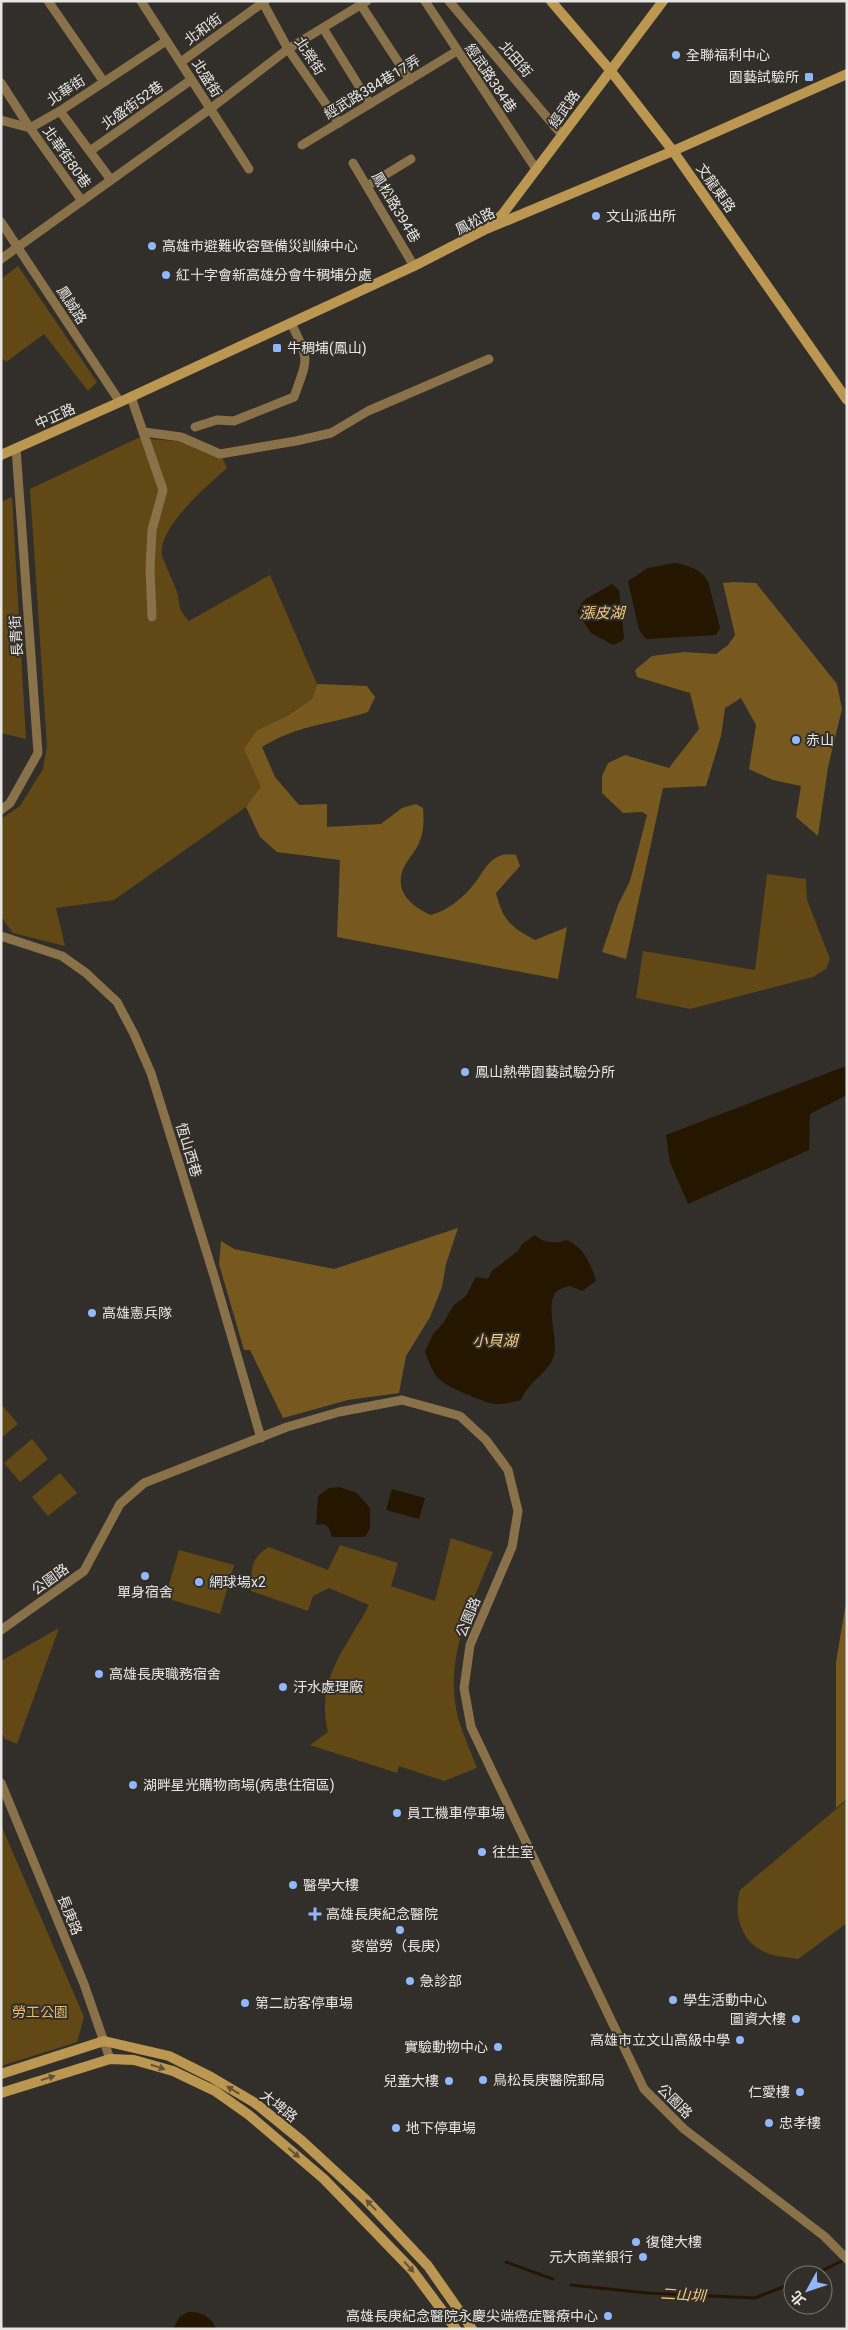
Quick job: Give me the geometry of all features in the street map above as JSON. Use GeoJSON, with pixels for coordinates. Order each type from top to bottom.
{"type":"FeatureCollection","features":[{"type":"Feature","properties":{"kind":"main road","name":"文龍東路"},"geometry":{"type":"LineString","coordinates":[[551,1],[610,70],[673,151],[847,400]]}},
{"type":"Feature","properties":{"kind":"main road","name":"經武路"},"geometry":{"type":"LineString","coordinates":[[484,230],[502,215],[663,1]]}},
{"type":"Feature","properties":{"kind":"main road","name":"鳳松路"},"geometry":{"type":"LineString","coordinates":[[120,402],[414,266],[484,230],[673,151],[847,74]]}},
{"type":"Feature","properties":{"kind":"main road","name":"中正路"},"geometry":{"type":"LineString","coordinates":[[1,455],[120,402]]}},
{"type":"Feature","properties":{"kind":"main road"},"geometry":{"type":"LineString","coordinates":[[1,2074],[104,2041]]}},
{"type":"Feature","properties":{"kind":"main road","name":"大埤路"},"geometry":{"type":"LineString","coordinates":[[104,2041],[170,2056],[212,2077],[255,2103],[302,2141],[366,2200],[428,2266],[472,2329]]}},
{"type":"Feature","properties":{"kind":"main road","name":"大埤路"},"geometry":{"type":"LineString","coordinates":[[1,2093],[110,2059],[134,2060],[173,2071],[215,2091],[249,2115],[324,2179],[412,2270],[456,2329]]}},
{"type":"Feature","properties":{"kind":"street","name":"北華街"},"geometry":{"type":"LineString","coordinates":[[30,128],[60,112],[104,82],[48,1]]}},
{"type":"Feature","properties":{"kind":"street","name":"北盛街"},"geometry":{"type":"LineString","coordinates":[[141,1],[249,169]]}},
{"type":"Feature","properties":{"kind":"street","name":"經武路384巷"},"geometry":{"type":"LineString","coordinates":[[425,1],[536,169]]}},
{"type":"Feature","properties":{"kind":"street","name":"北田街"},"geometry":{"type":"LineString","coordinates":[[449,1],[562,135]]}},
{"type":"Feature","properties":{"kind":"street","name":"北榮街"},"geometry":{"type":"LineString","coordinates":[[263,2],[288,50],[339,123]]}},
{"type":"Feature","properties":{"kind":"street","name":"北和街"},"geometry":{"type":"LineString","coordinates":[[181,62],[263,2]]}},
{"type":"Feature","properties":{"kind":"street"},"geometry":{"type":"LineString","coordinates":[[1,259],[210,109],[288,50],[364,3],[410,80]]}},
{"type":"Feature","properties":{"kind":"street"},"geometry":{"type":"LineString","coordinates":[[323,28],[370,104]]}},
{"type":"Feature","properties":{"kind":"street"},"geometry":{"type":"LineString","coordinates":[[104,82],[166,41]]}},
{"type":"Feature","properties":{"kind":"street","name":"經武路384巷17弄"},"geometry":{"type":"LineString","coordinates":[[302,146],[457,51]]}},
{"type":"Feature","properties":{"kind":"street","name":"北盛街52巷"},"geometry":{"type":"LineString","coordinates":[[90,152],[191,80]]}},
{"type":"Feature","properties":{"kind":"street"},"geometry":{"type":"LineString","coordinates":[[1,83],[30,128]]}},
{"type":"Feature","properties":{"kind":"street"},"geometry":{"type":"LineString","coordinates":[[60,112],[111,180]]}},
{"type":"Feature","properties":{"kind":"street"},"geometry":{"type":"LineString","coordinates":[[1,120],[30,128]]}},
{"type":"Feature","properties":{"kind":"street","name":"北華街80巷"},"geometry":{"type":"LineString","coordinates":[[30,128],[82,201]]}},
{"type":"Feature","properties":{"kind":"street"},"geometry":{"type":"LineString","coordinates":[[367,186],[411,159]]}},
{"type":"Feature","properties":{"kind":"street","name":"鳳松路394巷"},"geometry":{"type":"LineString","coordinates":[[353,163],[414,266]]}},
{"type":"Feature","properties":{"kind":"street","name":"鳳誠路"},"geometry":{"type":"LineString","coordinates":[[1,222],[120,402]]}},
{"type":"Feature","properties":{"kind":"street"},"geometry":{"type":"LineString","coordinates":[[194,427],[217,420],[234,421],[294,397],[305,370],[306,355],[291,323]]}},
{"type":"Feature","properties":{"kind":"street"},"geometry":{"type":"LineString","coordinates":[[144,432],[181,437],[220,454],[296,441],[332,433],[368,411],[489,359]]}},
{"type":"Feature","properties":{"kind":"street"},"geometry":{"type":"LineString","coordinates":[[131,397],[163,490],[152,530],[150,569],[152,617]]}},
{"type":"Feature","properties":{"kind":"street","name":"長青街"},"geometry":{"type":"LineString","coordinates":[[1,810],[10,803],[38,753],[16,448]]}},
{"type":"Feature","properties":{"kind":"street","name":"恆山西巷"},"geometry":{"type":"LineString","coordinates":[[2,935],[62,956],[86,973],[117,1002],[134,1034],[154,1082],[214,1276],[261,1438]]}},
{"type":"Feature","properties":{"kind":"street","name":"公園路"},"geometry":{"type":"LineString","coordinates":[[1,1630],[84,1571],[120,1504],[144,1483],[287,1427],[339,1412],[402,1400],[460,1416],[486,1440],[508,1470],[518,1511],[512,1548],[470,1646],[464,1688],[471,1727],[644,2089],[684,2129],[818,2232],[847,2259]]}},
{"type":"Feature","properties":{"kind":"street","name":"長庚路"},"geometry":{"type":"LineString","coordinates":[[1,1783],[84,1984],[110,2059]]}},
{"type":"Feature","properties":{"kind":"green space"},"geometry":{"type":"Polygon","coordinates":[[[18,266],[97,382],[88,391],[44,334],[6,362],[1,357],[1,279],[18,266]]]}},
{"type":"Feature","properties":{"kind":"green space"},"geometry":{"type":"Polygon","coordinates":[[[138,438],[187,442],[222,457],[227,468],[186,507],[168,532],[163,544],[162,555],[177,592],[180,608],[185,616],[189,621],[270,575],[317,684],[312,699],[287,716],[257,730],[257,774],[262,787],[246,807],[114,900],[56,908],[65,946],[13,933],[1,917],[1,819],[20,806],[43,769],[47,746],[30,489],[138,438]]]}},
{"type":"Feature","properties":{"kind":"green space"},"geometry":{"type":"Polygon","coordinates":[[[12,497],[26,739],[1,733],[1,502],[12,497]]]}},
{"type":"Feature","properties":{"kind":"green space"},"geometry":{"type":"Polygon","coordinates":[[[767,874],[806,879],[807,900],[830,959],[826,969],[813,977],[690,1009],[636,998],[643,951],[755,970],[767,874]]]}},
{"type":"Feature","properties":{"kind":"green space"},"geometry":{"type":"Polygon","coordinates":[[[1,1404],[18,1424],[1,1438],[1,1404]]]}},
{"type":"Feature","properties":{"kind":"green space"},"geometry":{"type":"Polygon","coordinates":[[[32,1439],[48,1459],[20,1482],[4,1463],[32,1439]]]}},
{"type":"Feature","properties":{"kind":"green space"},"geometry":{"type":"Polygon","coordinates":[[[60,1473],[77,1493],[48,1516],[32,1497],[60,1473]]]}},
{"type":"Feature","properties":{"kind":"green space"},"geometry":{"type":"Polygon","coordinates":[[[451,1538],[493,1552],[461,1634],[456,1655],[454,1677],[459,1721],[477,1768],[444,1781],[399,1766],[397,1773],[310,1745],[328,1732],[325,1713],[329,1680],[342,1651],[369,1605],[329,1588],[313,1596],[308,1611],[251,1591],[252,1571],[255,1560],[269,1547],[328,1570],[340,1545],[398,1563],[391,1586],[435,1601],[451,1538]]]}},
{"type":"Feature","properties":{"kind":"green space","name":"網球場x2"},"geometry":{"type":"Polygon","coordinates":[[[179,1550],[234,1565],[220,1614],[165,1598],[179,1550]]]}},
{"type":"Feature","properties":{"kind":"green space"},"geometry":{"type":"Polygon","coordinates":[[[59,1628],[17,1744],[5,1739],[1,1731],[1,1661],[59,1628]]]}},
{"type":"Feature","properties":{"kind":"green space"},"geometry":{"type":"Polygon","coordinates":[[[847,1800],[847,1923],[798,1959],[774,1955],[758,1948],[745,1935],[741,1927],[738,1909],[740,1890],[847,1800]]]}},
{"type":"Feature","properties":{"kind":"green space","name":"勞工公園"},"geometry":{"type":"Polygon","coordinates":[[[1,1825],[84,2017],[77,2042],[1,2066],[1,1825]]]}},
{"type":"Feature","properties":{"kind":"shaded area"},"geometry":{"type":"Polygon","coordinates":[[[723,583],[756,583],[837,684],[842,709],[828,767],[818,836],[796,817],[801,786],[773,780],[749,769],[756,725],[741,698],[725,708],[721,736],[706,786],[663,788],[626,959],[602,952],[618,905],[630,881],[647,815],[642,812],[623,813],[602,793],[602,776],[608,763],[625,755],[669,768],[699,729],[690,693],[637,677],[635,670],[652,656],[684,652],[716,654],[728,645],[735,635],[723,583]]]}},
{"type":"Feature","properties":{"kind":"shaded area"},"geometry":{"type":"Polygon","coordinates":[[[317,684],[367,686],[375,697],[368,712],[302,729],[276,739],[262,747],[275,777],[299,805],[327,804],[327,827],[381,824],[402,808],[416,804],[423,808],[422,835],[404,867],[401,883],[406,897],[417,907],[431,915],[447,908],[461,898],[494,859],[507,854],[516,855],[520,866],[496,893],[499,903],[509,922],[535,940],[567,927],[558,979],[337,937],[340,860],[277,852],[260,837],[246,807],[261,787],[244,749],[257,730],[287,716],[312,699],[317,684]]]}},
{"type":"Feature","properties":{"kind":"shaded area"},"geometry":{"type":"Polygon","coordinates":[[[458,1228],[446,1264],[442,1287],[430,1317],[406,1356],[399,1393],[348,1400],[283,1418],[250,1350],[244,1350],[219,1264],[221,1241],[234,1249],[334,1269],[458,1228]]]}},
{"type":"Feature","properties":{"kind":"shaded area"},"geometry":{"type":"Polygon","coordinates":[[[847,1597],[847,1799],[836,1808],[836,1662],[847,1597]]]}},
{"type":"Feature","properties":{"kind":"water"},"geometry":{"type":"Polygon","coordinates":[[[674,563],[693,568],[708,581],[720,628],[716,635],[646,639],[639,630],[628,581],[648,568],[674,563]]]}},
{"type":"Feature","properties":{"kind":"water","name":"漲皮湖"},"geometry":{"type":"Polygon","coordinates":[[[612,584],[619,590],[624,637],[622,641],[613,645],[591,633],[577,612],[584,600],[612,584]]]}},
{"type":"Feature","properties":{"kind":"water"},"geometry":{"type":"Polygon","coordinates":[[[846,1066],[847,1095],[810,1114],[809,1150],[688,1204],[670,1162],[666,1135],[846,1066]]]}},
{"type":"Feature","properties":{"kind":"water","name":"小貝湖"},"geometry":{"type":"Polygon","coordinates":[[[535,1235],[549,1242],[566,1240],[572,1243],[586,1256],[596,1281],[582,1291],[570,1286],[562,1288],[553,1297],[552,1311],[555,1350],[550,1364],[525,1392],[521,1400],[504,1404],[494,1404],[481,1400],[450,1387],[437,1377],[425,1352],[433,1334],[444,1322],[453,1306],[466,1296],[476,1277],[488,1279],[492,1271],[535,1235]]]}},
{"type":"Feature","properties":{"kind":"water"},"geometry":{"type":"Polygon","coordinates":[[[339,1487],[357,1493],[370,1508],[370,1528],[365,1537],[332,1537],[329,1528],[324,1524],[316,1525],[318,1496],[329,1488],[339,1487]]]}},
{"type":"Feature","properties":{"kind":"water"},"geometry":{"type":"Polygon","coordinates":[[[392,1489],[425,1498],[419,1519],[386,1510],[392,1489]]]}},
{"type":"Feature","properties":{"kind":"water"},"geometry":{"type":"Polygon","coordinates":[[[189,2312],[206,2316],[212,2321],[216,2329],[173,2329],[180,2316],[189,2312]]]}},
{"type":"Feature","properties":{"kind":"waterway","name":"二山圳"},"geometry":{"type":"LineString","coordinates":[[833,2265],[844,2260]]}},
{"type":"Feature","properties":{"kind":"waterway","name":"二山圳"},"geometry":{"type":"LineString","coordinates":[[506,2262],[553,2279]]}},
{"type":"Feature","properties":{"kind":"waterway","name":"二山圳"},"geometry":{"type":"LineString","coordinates":[[571,2285],[647,2293],[755,2298],[783,2287]]}},
{"type":"Feature","properties":{"kind":"place","name":"全聯福利中心"},"geometry":{"type":"Point","coordinates":[676,55]}},
{"type":"Feature","properties":{"kind":"place","name":"園藝試驗所"},"geometry":{"type":"Point","coordinates":[809,77]}},
{"type":"Feature","properties":{"kind":"place","name":"文山派出所"},"geometry":{"type":"Point","coordinates":[596,216]}},
{"type":"Feature","properties":{"kind":"place","name":"高雄市避難收容暨備災訓練中心"},"geometry":{"type":"Point","coordinates":[152,246]}},
{"type":"Feature","properties":{"kind":"place","name":"紅十字會新高雄分會牛稠埔分處"},"geometry":{"type":"Point","coordinates":[166,275]}},
{"type":"Feature","properties":{"kind":"place","name":"牛稠埔(鳳山)"},"geometry":{"type":"Point","coordinates":[277,348]}},
{"type":"Feature","properties":{"kind":"place","name":"赤山"},"geometry":{"type":"Point","coordinates":[796,740]}},
{"type":"Feature","properties":{"kind":"place","name":"鳳山熱帶園藝試驗分所"},"geometry":{"type":"Point","coordinates":[465,1072]}},
{"type":"Feature","properties":{"kind":"place","name":"高雄憲兵隊"},"geometry":{"type":"Point","coordinates":[92,1313]}},
{"type":"Feature","properties":{"kind":"place","name":"單身宿舍"},"geometry":{"type":"Point","coordinates":[145,1576]}},
{"type":"Feature","properties":{"kind":"place","name":"網球場x2"},"geometry":{"type":"Point","coordinates":[199,1582]}},
{"type":"Feature","properties":{"kind":"place","name":"高雄長庚職務宿舍"},"geometry":{"type":"Point","coordinates":[99,1674]}},
{"type":"Feature","properties":{"kind":"place","name":"汙水處理廠"},"geometry":{"type":"Point","coordinates":[283,1687]}},
{"type":"Feature","properties":{"kind":"place","name":"湖畔星光購物商場(病患住宿區)"},"geometry":{"type":"Point","coordinates":[133,1785]}},
{"type":"Feature","properties":{"kind":"place","name":"員工機車停車場"},"geometry":{"type":"Point","coordinates":[397,1813]}},
{"type":"Feature","properties":{"kind":"place","name":"往生室"},"geometry":{"type":"Point","coordinates":[482,1852]}},
{"type":"Feature","properties":{"kind":"place","name":"醫學大樓"},"geometry":{"type":"Point","coordinates":[293,1885]}},
{"type":"Feature","properties":{"kind":"place","name":"高雄長庚紀念醫院"},"geometry":{"type":"Point","coordinates":[315,1914]}},
{"type":"Feature","properties":{"kind":"place","name":"麥當勞（長庚）"},"geometry":{"type":"Point","coordinates":[400,1930]}},
{"type":"Feature","properties":{"kind":"place","name":"急診部"},"geometry":{"type":"Point","coordinates":[410,1981]}},
{"type":"Feature","properties":{"kind":"place","name":"學生活動中心"},"geometry":{"type":"Point","coordinates":[673,2000]}},
{"type":"Feature","properties":{"kind":"place","name":"第二訪客停車場"},"geometry":{"type":"Point","coordinates":[245,2003]}},
{"type":"Feature","properties":{"kind":"place","name":"圖資大樓"},"geometry":{"type":"Point","coordinates":[796,2019]}},
{"type":"Feature","properties":{"kind":"place","name":"高雄市立文山高級中學"},"geometry":{"type":"Point","coordinates":[740,2040]}},
{"type":"Feature","properties":{"kind":"place","name":"實驗動物中心"},"geometry":{"type":"Point","coordinates":[498,2047]}},
{"type":"Feature","properties":{"kind":"place","name":"鳥松長庚醫院郵局"},"geometry":{"type":"Point","coordinates":[483,2080]}},
{"type":"Feature","properties":{"kind":"place","name":"兒童大樓"},"geometry":{"type":"Point","coordinates":[449,2081]}},
{"type":"Feature","properties":{"kind":"place","name":"仁愛樓"},"geometry":{"type":"Point","coordinates":[800,2092]}},
{"type":"Feature","properties":{"kind":"place","name":"忠孝樓"},"geometry":{"type":"Point","coordinates":[769,2123]}},
{"type":"Feature","properties":{"kind":"place","name":"地下停車場"},"geometry":{"type":"Point","coordinates":[396,2128]}},
{"type":"Feature","properties":{"kind":"place","name":"復健大樓"},"geometry":{"type":"Point","coordinates":[636,2242]}},
{"type":"Feature","properties":{"kind":"place","name":"元大商業銀行"},"geometry":{"type":"Point","coordinates":[643,2257]}},
{"type":"Feature","properties":{"kind":"place","name":"高雄長庚紀念醫院永慶尖端癌症醫療中心"},"geometry":{"type":"Point","coordinates":[608,2316]}}]}
